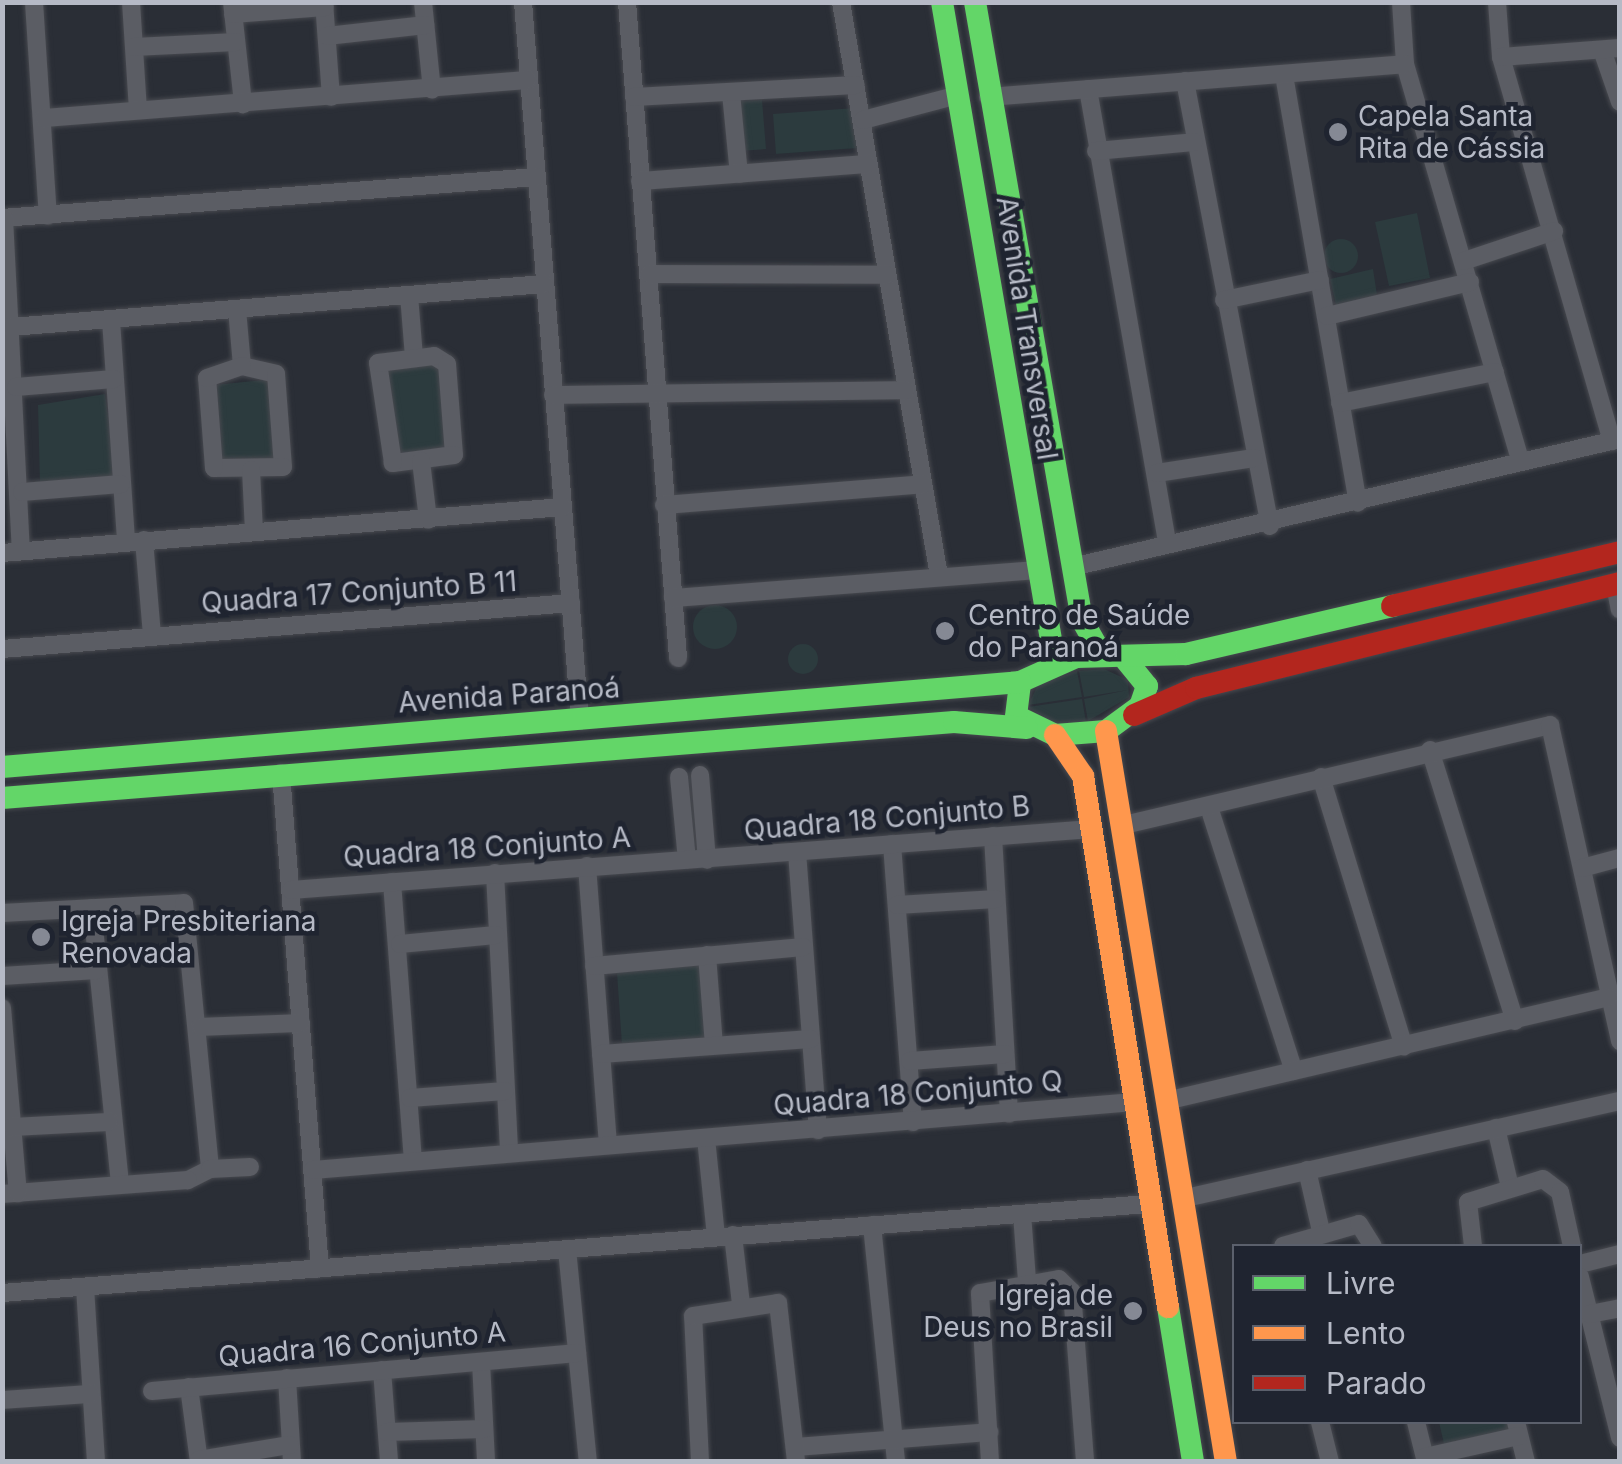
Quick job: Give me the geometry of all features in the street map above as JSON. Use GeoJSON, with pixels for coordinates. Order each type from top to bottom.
{"type":"FeatureCollection","features":[{"type":"Feature","properties":{"kind":"street"},"geometry":{"type":"LineString","coordinates":[[34,2],[48,216]]}},
{"type":"Feature","properties":{"kind":"street"},"geometry":{"type":"LineString","coordinates":[[131,2],[138,110]]}},
{"type":"Feature","properties":{"kind":"street"},"geometry":{"type":"LineString","coordinates":[[424,2],[432,90]]}},
{"type":"Feature","properties":{"kind":"street"},"geometry":{"type":"LineString","coordinates":[[523,2],[580,720]]}},
{"type":"Feature","properties":{"kind":"street"},"geometry":{"type":"LineString","coordinates":[[627,2],[678,658]]}},
{"type":"Feature","properties":{"kind":"street"},"geometry":{"type":"LineString","coordinates":[[841,2],[939,576]]}},
{"type":"Feature","properties":{"kind":"street","name":"Avenida Transversal"},"geometry":{"type":"LineString","coordinates":[[942,2],[1035,570],[1055,663]]}},
{"type":"Feature","properties":{"kind":"street","name":"Avenida Transversal"},"geometry":{"type":"LineString","coordinates":[[974,2],[1086,640],[1114,657],[1147,686],[1129,717]]}},
{"type":"Feature","properties":{"kind":"street"},"geometry":{"type":"LineString","coordinates":[[1400,2],[1405,64],[1442,179],[1520,461]]}},
{"type":"Feature","properties":{"kind":"street"},"geometry":{"type":"LineString","coordinates":[[1072,567],[1168,541],[1270,526],[1609,441],[1554,231],[1501,57],[1497,2]]}},
{"type":"Feature","properties":{"kind":"street"},"geometry":{"type":"LineString","coordinates":[[242,104],[233,8],[324,5],[331,98]]}},
{"type":"Feature","properties":{"kind":"street"},"geometry":{"type":"LineString","coordinates":[[327,36],[425,26]]}},
{"type":"Feature","properties":{"kind":"street"},"geometry":{"type":"LineString","coordinates":[[134,48],[236,42]]}},
{"type":"Feature","properties":{"kind":"street"},"geometry":{"type":"LineString","coordinates":[[1501,57],[1611,49],[1620,102]]}},
{"type":"Feature","properties":{"kind":"street"},"geometry":{"type":"LineString","coordinates":[[988,96],[1405,64]]}},
{"type":"Feature","properties":{"kind":"street"},"geometry":{"type":"LineString","coordinates":[[1284,75],[1358,503]]}},
{"type":"Feature","properties":{"kind":"street"},"geometry":{"type":"LineString","coordinates":[[44,118],[528,80]]}},
{"type":"Feature","properties":{"kind":"street"},"geometry":{"type":"LineString","coordinates":[[1185,81],[1270,526]]}},
{"type":"Feature","properties":{"kind":"street"},"geometry":{"type":"LineString","coordinates":[[634,97],[856,86]]}},
{"type":"Feature","properties":{"kind":"street"},"geometry":{"type":"LineString","coordinates":[[1088,89],[1168,541]]}},
{"type":"Feature","properties":{"kind":"street"},"geometry":{"type":"LineString","coordinates":[[732,93],[739,174]]}},
{"type":"Feature","properties":{"kind":"street"},"geometry":{"type":"LineString","coordinates":[[863,120],[958,95]]}},
{"type":"Feature","properties":{"kind":"street"},"geometry":{"type":"LineString","coordinates":[[1096,150],[1194,142]]}},
{"type":"Feature","properties":{"kind":"street"},"geometry":{"type":"LineString","coordinates":[[640,181],[867,164]]}},
{"type":"Feature","properties":{"kind":"street"},"geometry":{"type":"LineString","coordinates":[[536,177],[3,218],[22,492],[12,552],[562,507]]}},
{"type":"Feature","properties":{"kind":"street"},"geometry":{"type":"LineString","coordinates":[[1464,261],[1554,231]]}},
{"type":"Feature","properties":{"kind":"street"},"geometry":{"type":"LineString","coordinates":[[649,274],[887,275]]}},
{"type":"Feature","properties":{"kind":"street"},"geometry":{"type":"LineString","coordinates":[[1224,300],[1320,280]]}},
{"type":"Feature","properties":{"kind":"street"},"geometry":{"type":"LineString","coordinates":[[1327,316],[1470,282]]}},
{"type":"Feature","properties":{"kind":"street"},"geometry":{"type":"LineString","coordinates":[[12,327],[544,284]]}},
{"type":"Feature","properties":{"kind":"street"},"geometry":{"type":"LineString","coordinates":[[409,296],[414,356]]}},
{"type":"Feature","properties":{"kind":"street"},"geometry":{"type":"LineString","coordinates":[[237,310],[242,366]]}},
{"type":"Feature","properties":{"kind":"street"},"geometry":{"type":"LineString","coordinates":[[111,320],[121,484],[152,636]]}},
{"type":"Feature","properties":{"kind":"street"},"geometry":{"type":"LineString","coordinates":[[1002,356],[1024,362],[1033,350]]}},
{"type":"Feature","properties":{"kind":"street"},"geometry":{"type":"LineString","coordinates":[[414,356],[443,358],[452,408],[454,455],[421,461],[386,460],[378,363],[414,356]]}},
{"type":"Feature","properties":{"kind":"street"},"geometry":{"type":"LineString","coordinates":[[242,366],[276,374],[288,461],[252,470],[214,468],[207,378],[242,366]]}},
{"type":"Feature","properties":{"kind":"street"},"geometry":{"type":"LineString","coordinates":[[1340,403],[1494,372]]}},
{"type":"Feature","properties":{"kind":"street"},"geometry":{"type":"LineString","coordinates":[[16,387],[114,379]]}},
{"type":"Feature","properties":{"kind":"street"},"geometry":{"type":"LineString","coordinates":[[1008,400],[1026,384],[1042,391]]}},
{"type":"Feature","properties":{"kind":"street"},"geometry":{"type":"LineString","coordinates":[[553,395],[655,389],[906,390]]}},
{"type":"Feature","properties":{"kind":"street"},"geometry":{"type":"LineString","coordinates":[[1157,473],[1254,458]]}},
{"type":"Feature","properties":{"kind":"street"},"geometry":{"type":"LineString","coordinates":[[421,461],[428,520]]}},
{"type":"Feature","properties":{"kind":"street"},"geometry":{"type":"LineString","coordinates":[[252,470],[254,531]]}},
{"type":"Feature","properties":{"kind":"street"},"geometry":{"type":"LineString","coordinates":[[22,492],[121,484]]}},
{"type":"Feature","properties":{"kind":"street"},"geometry":{"type":"LineString","coordinates":[[664,505],[923,484]]}},
{"type":"Feature","properties":{"kind":"street"},"geometry":{"type":"LineString","coordinates":[[1027,728],[1014,710],[1020,682],[1055,663],[1186,654],[1619,552]]}},
{"type":"Feature","properties":{"kind":"street"},"geometry":{"type":"LineString","coordinates":[[674,598],[1035,570]]}},
{"type":"Feature","properties":{"kind":"street"},"geometry":{"type":"LineString","coordinates":[[1522,608],[1529,574]]}},
{"type":"Feature","properties":{"kind":"street"},"geometry":{"type":"LineString","coordinates":[[2,798],[384,764],[954,722],[1027,728],[1055,735],[1106,731],[1196,688],[1617,584],[1620,610]]}},
{"type":"Feature","properties":{"kind":"street","name":"Quadra 17 Conjunto B 11"},"geometry":{"type":"LineString","coordinates":[[2,649],[571,603]]}},
{"type":"Feature","properties":{"kind":"street","name":"Avenida Paranoá"},"geometry":{"type":"LineString","coordinates":[[2,767],[1020,682]]}},
{"type":"Feature","properties":{"kind":"street"},"geometry":{"type":"LineString","coordinates":[[1120,826],[1550,724],[1620,1041]]}},
{"type":"Feature","properties":{"kind":"street"},"geometry":{"type":"LineString","coordinates":[[1106,731],[1225,1456]]}},
{"type":"Feature","properties":{"kind":"street"},"geometry":{"type":"LineString","coordinates":[[436,733],[424,753],[440,762]]}},
{"type":"Feature","properties":{"kind":"street"},"geometry":{"type":"LineString","coordinates":[[384,764],[398,752],[386,734]]}},
{"type":"Feature","properties":{"kind":"street"},"geometry":{"type":"LineString","coordinates":[[1055,735],[1083,776],[1192,1460]]}},
{"type":"Feature","properties":{"kind":"street"},"geometry":{"type":"LineString","coordinates":[[1430,750],[1515,1021]]}},
{"type":"Feature","properties":{"kind":"street"},"geometry":{"type":"LineString","coordinates":[[281,773],[320,1268]]}},
{"type":"Feature","properties":{"kind":"street"},"geometry":{"type":"LineString","coordinates":[[700,775],[706,860]]}},
{"type":"Feature","properties":{"kind":"street"},"geometry":{"type":"LineString","coordinates":[[679,777],[687,860]]}},
{"type":"Feature","properties":{"kind":"street"},"geometry":{"type":"LineString","coordinates":[[1321,778],[1404,1046]]}},
{"type":"Feature","properties":{"kind":"street"},"geometry":{"type":"LineString","coordinates":[[1209,807],[1294,1072]]}},
{"type":"Feature","properties":{"kind":"street","name":"Quadra 18 Conjunto B"},"geometry":{"type":"LineString","coordinates":[[687,860],[1092,828]]}},
{"type":"Feature","properties":{"kind":"street"},"geometry":{"type":"LineString","coordinates":[[993,836],[1009,1114]]}},
{"type":"Feature","properties":{"kind":"street"},"geometry":{"type":"LineString","coordinates":[[892,844],[913,1122]]}},
{"type":"Feature","properties":{"kind":"street"},"geometry":{"type":"LineString","coordinates":[[797,852],[818,1130]]}},
{"type":"Feature","properties":{"kind":"street"},"geometry":{"type":"LineString","coordinates":[[1582,868],[1620,858]]}},
{"type":"Feature","properties":{"kind":"street","name":"Quadra 18 Conjunto A"},"geometry":{"type":"LineString","coordinates":[[291,890],[687,860]]}},
{"type":"Feature","properties":{"kind":"street"},"geometry":{"type":"LineString","coordinates":[[586,866],[608,1144]]}},
{"type":"Feature","properties":{"kind":"street"},"geometry":{"type":"LineString","coordinates":[[496,873],[509,1152]]}},
{"type":"Feature","properties":{"kind":"street"},"geometry":{"type":"LineString","coordinates":[[392,882],[400,944],[413,1160]]}},
{"type":"Feature","properties":{"kind":"street"},"geometry":{"type":"LineString","coordinates":[[897,905],[996,899]]}},
{"type":"Feature","properties":{"kind":"street"},"geometry":{"type":"LineString","coordinates":[[2,913],[184,903],[201,1027],[210,1169]]}},
{"type":"Feature","properties":{"kind":"street"},"geometry":{"type":"LineString","coordinates":[[92,908],[109,1122],[120,1184]]}},
{"type":"Feature","properties":{"kind":"street"},"geometry":{"type":"LineString","coordinates":[[400,944],[496,935]]}},
{"type":"Feature","properties":{"kind":"street"},"geometry":{"type":"LineString","coordinates":[[1108,939],[1114,953],[1129,956],[1139,937]]}},
{"type":"Feature","properties":{"kind":"street"},"geometry":{"type":"LineString","coordinates":[[594,966],[803,947]]}},
{"type":"Feature","properties":{"kind":"street"},"geometry":{"type":"LineString","coordinates":[[707,955],[714,1044]]}},
{"type":"Feature","properties":{"kind":"street"},"geometry":{"type":"LineString","coordinates":[[2,976],[97,970]]}},
{"type":"Feature","properties":{"kind":"street"},"geometry":{"type":"LineString","coordinates":[[1116,987],[1124,974],[1146,980]]}},
{"type":"Feature","properties":{"kind":"street"},"geometry":{"type":"LineString","coordinates":[[1166,1101],[1609,997]]}},
{"type":"Feature","properties":{"kind":"street"},"geometry":{"type":"LineString","coordinates":[[2,1008],[12,1127],[10,1193],[250,1167]]}},
{"type":"Feature","properties":{"kind":"street"},"geometry":{"type":"LineString","coordinates":[[201,1027],[301,1023]]}},
{"type":"Feature","properties":{"kind":"street"},"geometry":{"type":"LineString","coordinates":[[600,1054],[810,1039]]}},
{"type":"Feature","properties":{"kind":"street"},"geometry":{"type":"LineString","coordinates":[[910,1061],[1005,1054]]}},
{"type":"Feature","properties":{"kind":"street"},"geometry":{"type":"LineString","coordinates":[[410,1098],[504,1091]]}},
{"type":"Feature","properties":{"kind":"street"},"geometry":{"type":"LineString","coordinates":[[1180,1199],[1620,1101]]}},
{"type":"Feature","properties":{"kind":"street","name":"Quadra 18 Conjunto Q"},"geometry":{"type":"LineString","coordinates":[[313,1170],[1134,1102]]}},
{"type":"Feature","properties":{"kind":"street"},"geometry":{"type":"LineString","coordinates":[[12,1127],[109,1122]]}},
{"type":"Feature","properties":{"kind":"street"},"geometry":{"type":"LineString","coordinates":[[1496,1128],[1510,1187]]}},
{"type":"Feature","properties":{"kind":"street"},"geometry":{"type":"LineString","coordinates":[[706,1138],[741,1304]]}},
{"type":"Feature","properties":{"kind":"street"},"geometry":{"type":"LineString","coordinates":[[1307,1170],[1321,1231]]}},
{"type":"Feature","properties":{"kind":"street"},"geometry":{"type":"LineString","coordinates":[[1473,1244],[1468,1202],[1510,1187],[1551,1180],[1571,1244]]}},
{"type":"Feature","properties":{"kind":"street"},"geometry":{"type":"LineString","coordinates":[[2,1292],[1149,1204]]}},
{"type":"Feature","properties":{"kind":"street"},"geometry":{"type":"LineString","coordinates":[[1022,1214],[1027,1280]]}},
{"type":"Feature","properties":{"kind":"street"},"geometry":{"type":"LineString","coordinates":[[872,1224],[896,1462]]}},
{"type":"Feature","properties":{"kind":"street"},"geometry":{"type":"LineString","coordinates":[[1288,1244],[1321,1231],[1364,1226],[1372,1244]]}},
{"type":"Feature","properties":{"kind":"street"},"geometry":{"type":"LineString","coordinates":[[567,1249],[588,1462]]}},
{"type":"Feature","properties":{"kind":"street"},"geometry":{"type":"LineString","coordinates":[[1582,1264],[1620,1254]]}},
{"type":"Feature","properties":{"kind":"street"},"geometry":{"type":"LineString","coordinates":[[990,1462],[980,1293],[1027,1280],[1058,1278],[1072,1292],[1086,1462]]}},
{"type":"Feature","properties":{"kind":"street"},"geometry":{"type":"LineString","coordinates":[[1582,1285],[1620,1438]]}},
{"type":"Feature","properties":{"kind":"street"},"geometry":{"type":"LineString","coordinates":[[85,1287],[96,1462]]}},
{"type":"Feature","properties":{"kind":"street"},"geometry":{"type":"LineString","coordinates":[[700,1462],[692,1316],[741,1304],[778,1304],[785,1319],[796,1454],[989,1432]]}},
{"type":"Feature","properties":{"kind":"street"},"geometry":{"type":"LineString","coordinates":[[1590,1314],[1620,1308]]}},
{"type":"Feature","properties":{"kind":"street","name":"Quadra 16 Conjunto A"},"geometry":{"type":"LineString","coordinates":[[152,1391],[577,1353]]}},
{"type":"Feature","properties":{"kind":"street"},"geometry":{"type":"LineString","coordinates":[[480,1362],[486,1462]]}},
{"type":"Feature","properties":{"kind":"street"},"geometry":{"type":"LineString","coordinates":[[382,1370],[389,1462]]}},
{"type":"Feature","properties":{"kind":"street"},"geometry":{"type":"LineString","coordinates":[[189,1387],[199,1461],[291,1453],[288,1378]]}},
{"type":"Feature","properties":{"kind":"street"},"geometry":{"type":"LineString","coordinates":[[2,1400],[91,1394]]}},
{"type":"Feature","properties":{"kind":"street"},"geometry":{"type":"LineString","coordinates":[[1185,1412],[1208,1425],[1217,1406]]}},
{"type":"Feature","properties":{"kind":"street"},"geometry":{"type":"LineString","coordinates":[[1320,1424],[1330,1462]]}},
{"type":"Feature","properties":{"kind":"street"},"geometry":{"type":"LineString","coordinates":[[1417,1424],[1426,1460],[1518,1429],[1526,1462]]}},
{"type":"Feature","properties":{"kind":"street"},"geometry":{"type":"LineString","coordinates":[[387,1432],[484,1429]]}},
{"type":"Feature","properties":{"kind":"street"},"geometry":{"type":"LineString","coordinates":[[1192,1460],[1206,1444],[1225,1456]]}},
{"type":"Feature","properties":{"kind":"shaded area"},"geometry":{"type":"Polygon","coordinates":[[[762,100],[766,149],[740,151],[736,101],[762,100]]]}},
{"type":"Feature","properties":{"kind":"shaded area"},"geometry":{"type":"Polygon","coordinates":[[[855,108],[858,148],[776,154],[773,114],[855,108]]]}},
{"type":"Feature","properties":{"kind":"shaded area"},"geometry":{"type":"Polygon","coordinates":[[[1417,213],[1430,278],[1389,286],[1375,222],[1417,213]]]}},
{"type":"Feature","properties":{"kind":"shaded area"},"geometry":{"type":"Polygon","coordinates":[[[1341,239],[1353,244],[1358,256],[1353,268],[1341,273],[1329,268],[1324,256],[1329,244],[1341,239]]]}},
{"type":"Feature","properties":{"kind":"shaded area"},"geometry":{"type":"Polygon","coordinates":[[[1373,269],[1377,295],[1336,305],[1330,279],[1373,269]]]}},
{"type":"Feature","properties":{"kind":"shaded area"},"geometry":{"type":"Polygon","coordinates":[[[442,363],[451,459],[395,465],[386,368],[442,363]]]}},
{"type":"Feature","properties":{"kind":"shaded area"},"geometry":{"type":"Polygon","coordinates":[[[275,379],[284,464],[223,470],[214,385],[275,379]]]}},
{"type":"Feature","properties":{"kind":"shaded area"},"geometry":{"type":"Polygon","coordinates":[[[105,394],[117,477],[40,485],[38,405],[105,394]]]}},
{"type":"Feature","properties":{"kind":"shaded area"},"geometry":{"type":"Polygon","coordinates":[[[715,605],[731,611],[737,627],[731,643],[715,649],[699,643],[693,627],[699,611],[715,605]]]}},
{"type":"Feature","properties":{"kind":"shaded area"},"geometry":{"type":"Polygon","coordinates":[[[803,644],[817,653],[818,659],[809,673],[803,674],[789,665],[788,659],[797,645],[803,644]]]}},
{"type":"Feature","properties":{"kind":"shaded area"},"geometry":{"type":"Polygon","coordinates":[[[1104,669],[1128,680],[1129,697],[1088,721],[1084,699],[1128,690],[1084,697],[1079,671],[1104,669]]]}},
{"type":"Feature","properties":{"kind":"shaded area"},"geometry":{"type":"Polygon","coordinates":[[[1077,671],[1082,697],[1028,705],[1038,685],[1077,671]]]}},
{"type":"Feature","properties":{"kind":"shaded area"},"geometry":{"type":"Polygon","coordinates":[[[1082,699],[1086,722],[1055,725],[1028,707],[1082,699]]]}},
{"type":"Feature","properties":{"kind":"shaded area"},"geometry":{"type":"Polygon","coordinates":[[[704,961],[710,1039],[622,1045],[617,973],[704,961]]]}},
{"type":"Feature","properties":{"kind":"shaded area"},"geometry":{"type":"Polygon","coordinates":[[[1439,1424],[1508,1424],[1510,1430],[1444,1444],[1439,1424]]]}},
{"type":"Feature","properties":{"kind":"traffic: fast"},"geometry":{"type":"LineString","coordinates":[[942,2],[1055,663]]}},
{"type":"Feature","properties":{"kind":"traffic: fast"},"geometry":{"type":"LineString","coordinates":[[975,2],[1082,620],[1102,655]]}},
{"type":"Feature","properties":{"kind":"traffic: fast"},"geometry":{"type":"LineString","coordinates":[[1125,659],[1147,686],[1140,706],[1106,731],[1055,735],[1016,716],[1020,682],[1076,657],[1186,654],[1392,606]]}},
{"type":"Feature","properties":{"kind":"traffic: fast"},"geometry":{"type":"LineString","coordinates":[[2,767],[1020,682]]}},
{"type":"Feature","properties":{"kind":"traffic: fast"},"geometry":{"type":"LineString","coordinates":[[2,798],[954,722],[1027,728]]}},
{"type":"Feature","properties":{"kind":"traffic: fast"},"geometry":{"type":"LineString","coordinates":[[1168,1307],[1193,1462]]}},
{"type":"Feature","properties":{"kind":"traffic: slow"},"geometry":{"type":"LineString","coordinates":[[1106,731],[1226,1462]]}},
{"type":"Feature","properties":{"kind":"traffic: slow"},"geometry":{"type":"LineString","coordinates":[[1055,735],[1083,776],[1168,1307]]}},
{"type":"Feature","properties":{"kind":"traffic: jam"},"geometry":{"type":"LineString","coordinates":[[1392,606],[1620,552]]}},
{"type":"Feature","properties":{"kind":"traffic: jam"},"geometry":{"type":"LineString","coordinates":[[1134,715],[1196,688],[1620,583]]}},
{"type":"Feature","properties":{"kind":"place","name":"Capela Santa Rita de Cássia"},"geometry":{"type":"Point","coordinates":[1338,132]}},
{"type":"Feature","properties":{"kind":"place","name":"Centro de Saúde do Paranoá"},"geometry":{"type":"Point","coordinates":[945,631]}},
{"type":"Feature","properties":{"kind":"place","name":"Igreja Presbiteriana Renovada"},"geometry":{"type":"Point","coordinates":[41,937]}},
{"type":"Feature","properties":{"kind":"place","name":"Igreja de Deus no Brasil"},"geometry":{"type":"Point","coordinates":[1133,1311]}}]}
